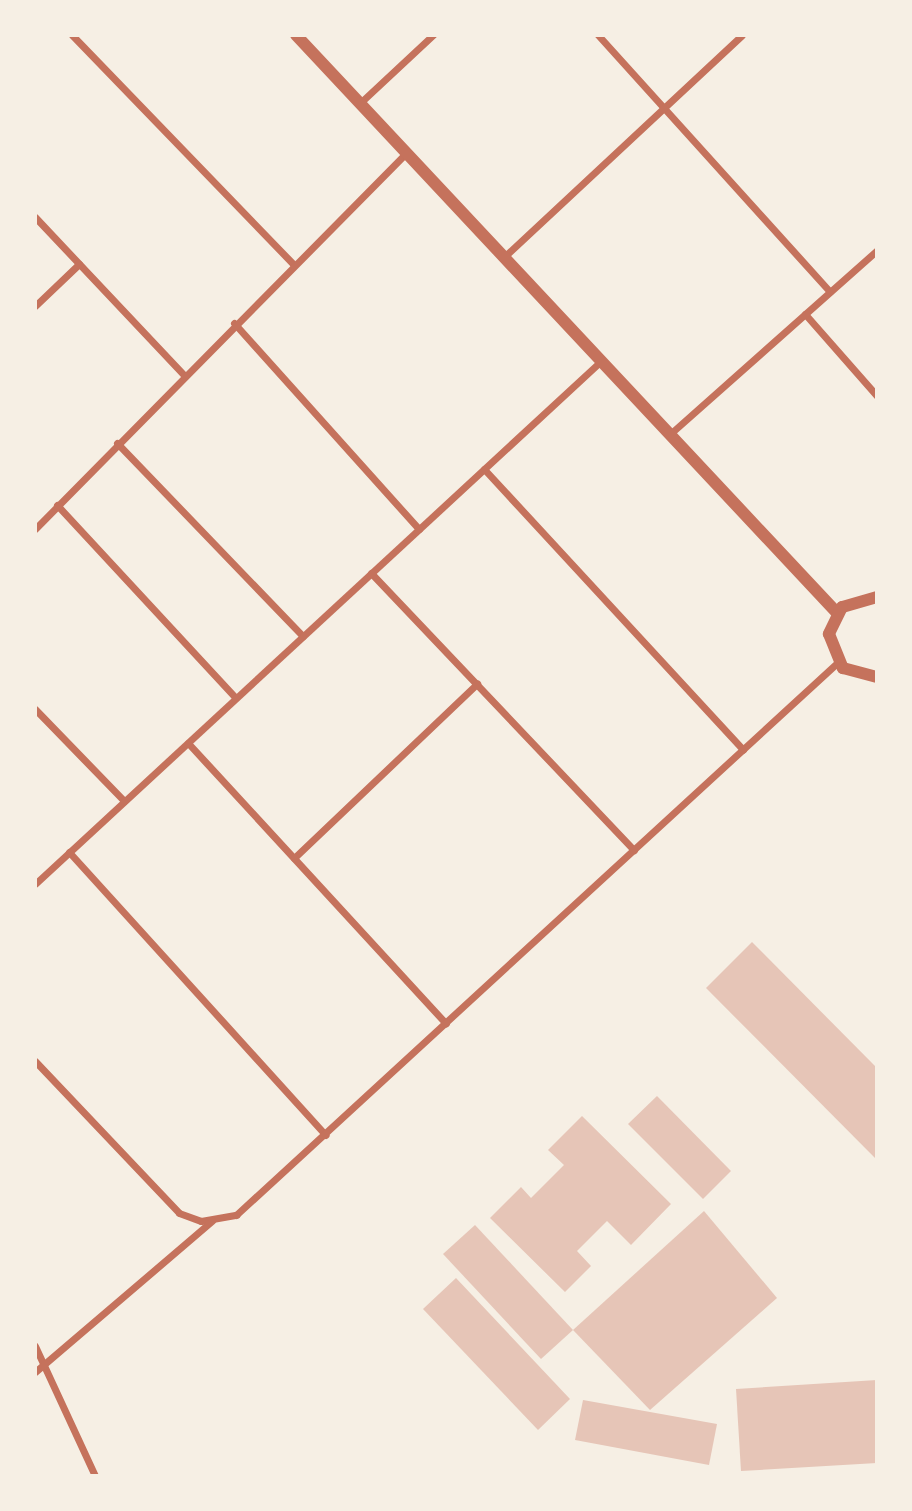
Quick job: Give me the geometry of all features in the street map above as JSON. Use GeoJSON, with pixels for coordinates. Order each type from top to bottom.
{"type":"FeatureCollection","features":[{"type":"Feature","properties":{"kind":"street"},"geometry":{"type":"LineString","coordinates":[[72,35],[293,264]]}},
{"type":"Feature","properties":{"kind":"street"},"geometry":{"type":"LineString","coordinates":[[296,35],[837,612]]}},
{"type":"Feature","properties":{"kind":"street"},"geometry":{"type":"LineString","coordinates":[[360,103],[433,35]]}},
{"type":"Feature","properties":{"kind":"street"},"geometry":{"type":"LineString","coordinates":[[598,35],[830,292]]}},
{"type":"Feature","properties":{"kind":"street"},"geometry":{"type":"LineString","coordinates":[[504,257],[742,35]]}},
{"type":"Feature","properties":{"kind":"street"},"geometry":{"type":"LineString","coordinates":[[35,528],[234,323],[406,153]]}},
{"type":"Feature","properties":{"kind":"street"},"geometry":{"type":"LineString","coordinates":[[35,217],[184,375]]}},
{"type":"Feature","properties":{"kind":"street"},"geometry":{"type":"LineString","coordinates":[[670,434],[877,250]]}},
{"type":"Feature","properties":{"kind":"street"},"geometry":{"type":"LineString","coordinates":[[35,306],[79,264]]}},
{"type":"Feature","properties":{"kind":"street"},"geometry":{"type":"LineString","coordinates":[[805,314],[877,396]]}},
{"type":"Feature","properties":{"kind":"street"},"geometry":{"type":"LineString","coordinates":[[234,323],[419,529]]}},
{"type":"Feature","properties":{"kind":"street"},"geometry":{"type":"LineString","coordinates":[[35,884],[601,360]]}},
{"type":"Feature","properties":{"kind":"street"},"geometry":{"type":"LineString","coordinates":[[117,443],[303,636]]}},
{"type":"Feature","properties":{"kind":"street"},"geometry":{"type":"LineString","coordinates":[[484,469],[743,750]]}},
{"type":"Feature","properties":{"kind":"street"},"geometry":{"type":"LineString","coordinates":[[57,505],[236,698]]}},
{"type":"Feature","properties":{"kind":"street"},"geometry":{"type":"LineString","coordinates":[[371,573],[635,850]]}},
{"type":"Feature","properties":{"kind":"street"},"geometry":{"type":"LineString","coordinates":[[877,597],[854,600],[837,612],[829,641],[838,662],[856,676],[877,677]]}},
{"type":"Feature","properties":{"kind":"street"},"geometry":{"type":"LineString","coordinates":[[35,1372],[212,1221],[246,1208],[838,662]]}},
{"type":"Feature","properties":{"kind":"street"},"geometry":{"type":"LineString","coordinates":[[294,859],[477,684]]}},
{"type":"Feature","properties":{"kind":"street"},"geometry":{"type":"LineString","coordinates":[[35,709],[124,801]]}},
{"type":"Feature","properties":{"kind":"street"},"geometry":{"type":"LineString","coordinates":[[188,743],[446,1024]]}},
{"type":"Feature","properties":{"kind":"street"},"geometry":{"type":"LineString","coordinates":[[69,852],[326,1135]]}},
{"type":"Feature","properties":{"kind":"street"},"geometry":{"type":"LineString","coordinates":[[35,1061],[169,1206],[190,1219],[212,1221]]}},
{"type":"Feature","properties":{"kind":"street"},"geometry":{"type":"LineString","coordinates":[[35,1346],[95,1476]]}},
{"type":"Feature","properties":{"kind":"building"},"geometry":{"type":"Polygon","coordinates":[[[752,942],[877,1068],[877,1160],[706,988],[752,942]]]}},
{"type":"Feature","properties":{"kind":"building"},"geometry":{"type":"Polygon","coordinates":[[[657,1096],[731,1171],[703,1199],[628,1124],[657,1096]]]}},
{"type":"Feature","properties":{"kind":"building"},"geometry":{"type":"Polygon","coordinates":[[[582,1116],[671,1204],[631,1245],[607,1221],[577,1251],[591,1266],[565,1292],[490,1218],[521,1187],[531,1198],[564,1165],[548,1150],[582,1116]]]}},
{"type":"Feature","properties":{"kind":"building"},"geometry":{"type":"Polygon","coordinates":[[[704,1211],[777,1298],[650,1410],[573,1330],[704,1211]]]}},
{"type":"Feature","properties":{"kind":"building"},"geometry":{"type":"Polygon","coordinates":[[[475,1225],[573,1330],[541,1359],[443,1254],[475,1225]]]}},
{"type":"Feature","properties":{"kind":"building"},"geometry":{"type":"Polygon","coordinates":[[[456,1278],[570,1399],[538,1430],[423,1309],[456,1278]]]}},
{"type":"Feature","properties":{"kind":"building"},"geometry":{"type":"Polygon","coordinates":[[[877,1380],[877,1463],[741,1471],[736,1389],[877,1380]]]}},
{"type":"Feature","properties":{"kind":"building"},"geometry":{"type":"Polygon","coordinates":[[[583,1400],[717,1424],[709,1465],[575,1440],[583,1400]]]}}]}
